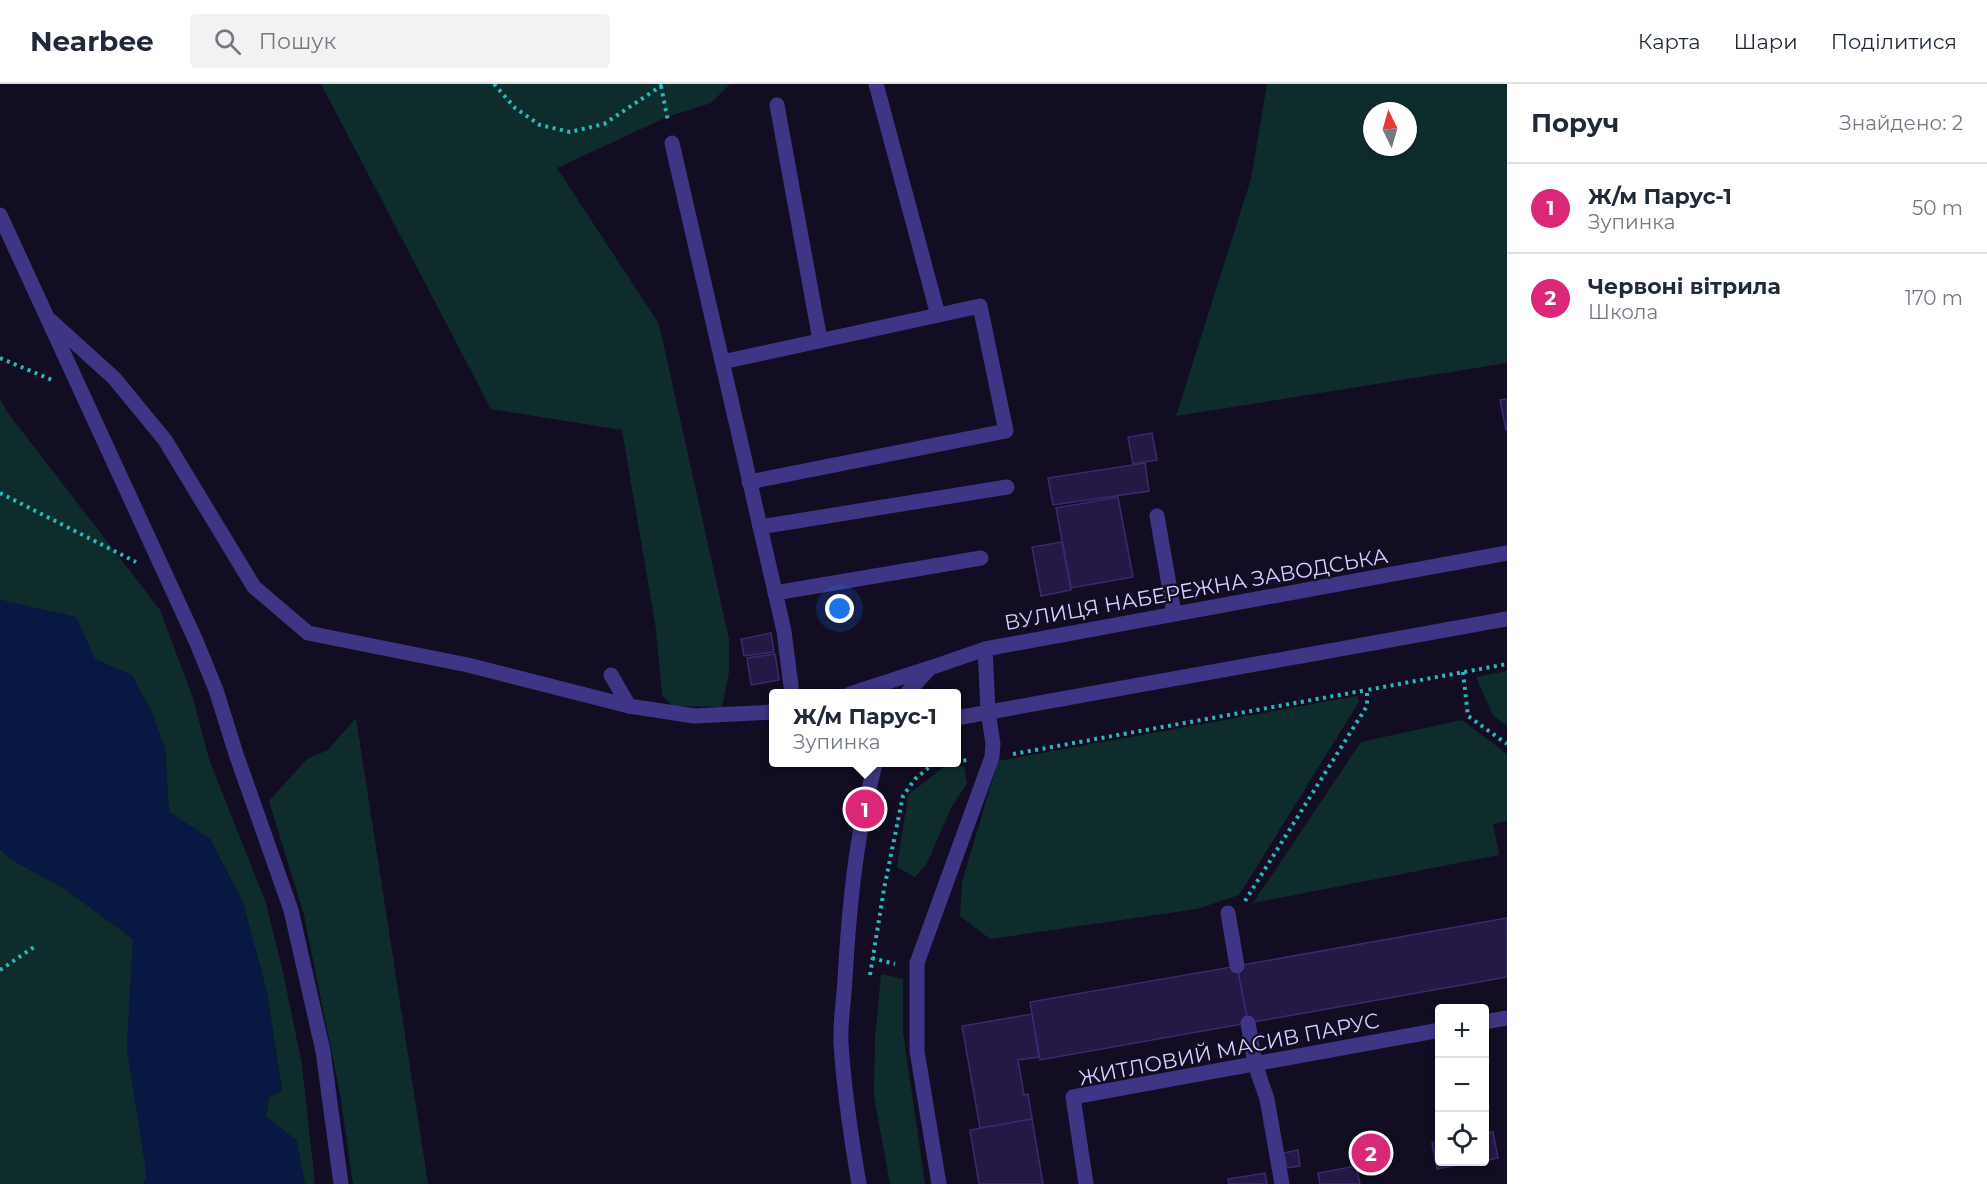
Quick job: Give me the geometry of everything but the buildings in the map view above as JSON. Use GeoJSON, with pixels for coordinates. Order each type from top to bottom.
{"type":"FeatureCollection","features":[{"type":"Feature","properties":{"kind":"street"},"geometry":{"type":"LineString","coordinates":[[876,84],[938,315]]}},
{"type":"Feature","properties":{"kind":"street"},"geometry":{"type":"LineString","coordinates":[[777,105],[820,340]]}},
{"type":"Feature","properties":{"kind":"street"},"geometry":{"type":"LineString","coordinates":[[672,143],[784,631],[791,689]]}},
{"type":"Feature","properties":{"kind":"street"},"geometry":{"type":"LineString","coordinates":[[0,215],[196,641],[216,690],[291,910],[323,1051],[340,1184]]}},
{"type":"Feature","properties":{"kind":"street"},"geometry":{"type":"LineString","coordinates":[[722,362],[980,306],[1006,431],[749,482]]}},
{"type":"Feature","properties":{"kind":"street"},"geometry":{"type":"LineString","coordinates":[[47,317],[114,378],[165,440],[254,587],[308,633],[468,665],[629,706],[694,716],[769,712]]}},
{"type":"Feature","properties":{"kind":"street"},"geometry":{"type":"LineString","coordinates":[[760,527],[1007,487]]}},
{"type":"Feature","properties":{"kind":"street"},"geometry":{"type":"LineString","coordinates":[[1157,516],[1174,613]]}},
{"type":"Feature","properties":{"kind":"street","name":"ВУЛИЦЯ НАБЕРЕЖНА ЗАВОДСЬКА"},"geometry":{"type":"LineString","coordinates":[[910,689],[930,668],[985,649],[1507,553]]}},
{"type":"Feature","properties":{"kind":"street"},"geometry":{"type":"LineString","coordinates":[[775,593],[981,558]]}},
{"type":"Feature","properties":{"kind":"street"},"geometry":{"type":"LineString","coordinates":[[961,716],[1507,618]]}},
{"type":"Feature","properties":{"kind":"street"},"geometry":{"type":"LineString","coordinates":[[939,1184],[917,1051],[917,963],[992,757],[993,744],[988,711],[985,649]]}},
{"type":"Feature","properties":{"kind":"street"},"geometry":{"type":"LineString","coordinates":[[863,689],[930,668]]}},
{"type":"Feature","properties":{"kind":"street"},"geometry":{"type":"LineString","coordinates":[[611,675],[629,706]]}},
{"type":"Feature","properties":{"kind":"street"},"geometry":{"type":"LineString","coordinates":[[859,1184],[848,1119],[841,1041],[846,951],[854,879],[864,809],[875,767]]}},
{"type":"Feature","properties":{"kind":"street"},"geometry":{"type":"LineString","coordinates":[[1228,913],[1237,966]]}},
{"type":"Feature","properties":{"kind":"street"},"geometry":{"type":"LineString","coordinates":[[1489,1021],[1507,1018]]}},
{"type":"Feature","properties":{"kind":"street"},"geometry":{"type":"LineString","coordinates":[[1248,1023],[1255,1064],[1267,1099],[1282,1184]]}},
{"type":"Feature","properties":{"kind":"street","name":"ЖИТЛОВИЙ МАСИВ ПАРУС"},"geometry":{"type":"LineString","coordinates":[[1086,1184],[1073,1097],[1435,1031]]}},
{"type":"Feature","properties":{"kind":"path"},"geometry":{"type":"LineString","coordinates":[[494,84],[515,108],[540,125],[570,132],[604,124],[667,84]]}},
{"type":"Feature","properties":{"kind":"path"},"geometry":{"type":"LineString","coordinates":[[661,86],[672,143]]}},
{"type":"Feature","properties":{"kind":"path"},"geometry":{"type":"LineString","coordinates":[[0,358],[81,392]]}},
{"type":"Feature","properties":{"kind":"path"},"geometry":{"type":"LineString","coordinates":[[0,493],[167,578]]}},
{"type":"Feature","properties":{"kind":"path"},"geometry":{"type":"LineString","coordinates":[[992,757],[1507,664]]}},
{"type":"Feature","properties":{"kind":"path"},"geometry":{"type":"LineString","coordinates":[[1463,672],[1468,716],[1507,744]]}},
{"type":"Feature","properties":{"kind":"path"},"geometry":{"type":"LineString","coordinates":[[1244,902],[1367,706],[1367,690]]}},
{"type":"Feature","properties":{"kind":"path"},"geometry":{"type":"LineString","coordinates":[[869,981],[884,889],[903,796],[915,779],[930,767]]}},
{"type":"Feature","properties":{"kind":"path"},"geometry":{"type":"LineString","coordinates":[[0,970],[37,945]]}},
{"type":"Feature","properties":{"kind":"path"},"geometry":{"type":"LineString","coordinates":[[872,958],[902,966]]}},
{"type":"Feature","properties":{"kind":"green space"},"geometry":{"type":"Polygon","coordinates":[[[321,84],[730,84],[711,103],[667,117],[557,168],[659,324],[729,639],[729,672],[722,707],[673,706],[662,695],[656,629],[622,430],[491,409],[321,84]]]}},
{"type":"Feature","properties":{"kind":"green space"},"geometry":{"type":"Polygon","coordinates":[[[1267,84],[1507,84],[1507,363],[1176,416],[1251,179],[1267,84]]]}},
{"type":"Feature","properties":{"kind":"green space"},"geometry":{"type":"Polygon","coordinates":[[[0,399],[8,413],[160,610],[193,698],[209,759],[266,903],[302,1065],[315,1184],[305,1184],[296,1140],[266,1117],[269,1097],[282,1091],[267,993],[243,903],[210,839],[169,812],[165,749],[152,713],[132,676],[95,659],[75,617],[0,600],[0,399]]]}},
{"type":"Feature","properties":{"kind":"green space"},"geometry":{"type":"Polygon","coordinates":[[[1507,671],[1507,726],[1493,715],[1476,677],[1507,671]]]}},
{"type":"Feature","properties":{"kind":"green space"},"geometry":{"type":"Polygon","coordinates":[[[1357,696],[1359,702],[1239,895],[1197,909],[990,939],[960,916],[962,882],[998,761],[1357,696]]]}},
{"type":"Feature","properties":{"kind":"green space"},"geometry":{"type":"Polygon","coordinates":[[[356,718],[428,1184],[353,1184],[340,1094],[304,915],[269,801],[307,759],[328,750],[356,718]]]}},
{"type":"Feature","properties":{"kind":"green space"},"geometry":{"type":"Polygon","coordinates":[[[1462,720],[1507,754],[1507,821],[1493,824],[1499,855],[1253,903],[1361,742],[1462,720]]]}},
{"type":"Feature","properties":{"kind":"green space"},"geometry":{"type":"Polygon","coordinates":[[[964,766],[967,783],[951,808],[927,863],[915,877],[897,867],[908,795],[944,767],[964,766]]]}},
{"type":"Feature","properties":{"kind":"green space"},"geometry":{"type":"Polygon","coordinates":[[[0,849],[9,858],[65,889],[133,939],[127,1048],[147,1176],[143,1184],[0,1184],[0,849]]]}},
{"type":"Feature","properties":{"kind":"green space"},"geometry":{"type":"Polygon","coordinates":[[[881,974],[903,979],[903,1032],[925,1184],[890,1184],[874,1096],[875,1038],[881,974]]]}},
{"type":"Feature","properties":{"kind":"water"},"geometry":{"type":"Polygon","coordinates":[[[0,600],[76,617],[95,659],[132,675],[152,713],[165,749],[169,812],[210,839],[243,903],[267,993],[282,1091],[269,1097],[266,1117],[296,1140],[305,1184],[143,1184],[147,1176],[127,1048],[133,939],[65,889],[9,858],[0,849],[0,600]]]}},
{"type":"Feature","properties":{"kind":"place","name":"Ж/м Парус-1"},"geometry":{"type":"Point","coordinates":[865,809]}},
{"type":"Feature","properties":{"kind":"place","name":"Червоні вітрила"},"geometry":{"type":"Point","coordinates":[1371,1153]}}]}
